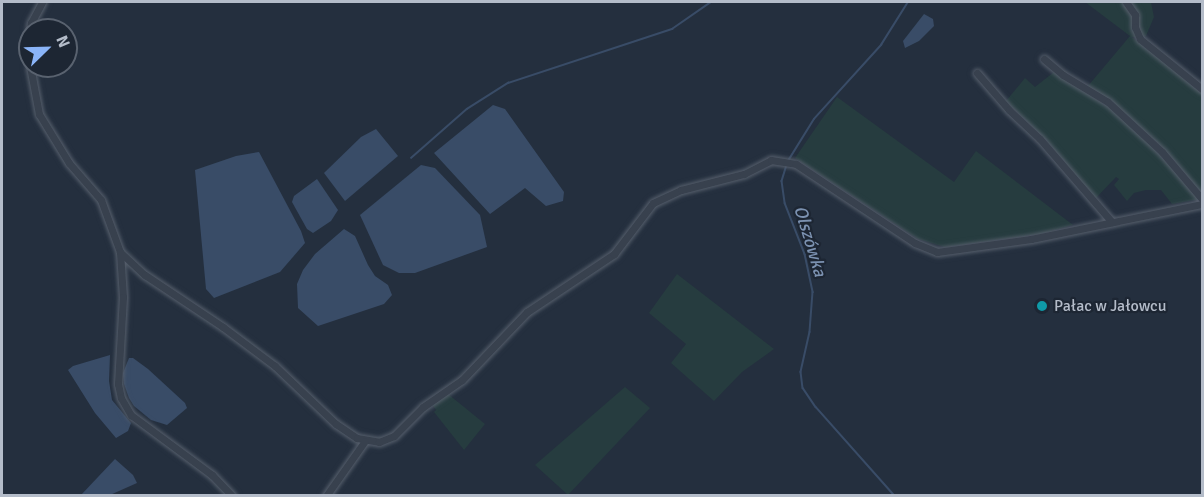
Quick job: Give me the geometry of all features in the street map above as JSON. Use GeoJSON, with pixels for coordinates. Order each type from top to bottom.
{"type":"FeatureCollection","features":[{"type":"Feature","properties":{"kind":"street"},"geometry":{"type":"LineString","coordinates":[[34,18],[42,2]]}},
{"type":"Feature","properties":{"kind":"street"},"geometry":{"type":"LineString","coordinates":[[1126,2],[1135,15],[1135,27],[1140,39],[1203,90]]}},
{"type":"Feature","properties":{"kind":"street"},"geometry":{"type":"LineString","coordinates":[[1044,59],[1063,75],[1108,102],[1162,152],[1202,198]]}},
{"type":"Feature","properties":{"kind":"street"},"geometry":{"type":"LineString","coordinates":[[977,73],[1009,110],[1040,139],[1112,222]]}},
{"type":"Feature","properties":{"kind":"street"},"geometry":{"type":"LineString","coordinates":[[32,78],[39,114],[69,163],[101,200],[120,252],[123,297],[118,384],[121,398],[131,415],[212,475],[232,495]]}},
{"type":"Feature","properties":{"kind":"street"},"geometry":{"type":"LineString","coordinates":[[120,252],[145,275],[224,327],[275,366],[336,424],[365,441],[385,441],[398,434],[423,407],[468,374],[527,312],[614,254],[653,203],[681,190],[744,174],[771,160],[784,160],[796,164],[915,243],[937,252],[1030,239],[1203,204]]}},
{"type":"Feature","properties":{"kind":"street"},"geometry":{"type":"LineString","coordinates":[[326,495],[365,441]]}},
{"type":"Feature","properties":{"kind":"green space"},"geometry":{"type":"Polygon","coordinates":[[[1085,2],[1151,2],[1154,17],[1146,36],[1132,37],[1202,93],[1202,193],[1159,144],[1088,86],[1130,36],[1085,2]]]}},
{"type":"Feature","properties":{"kind":"green space"},"geometry":{"type":"Polygon","coordinates":[[[1054,72],[1108,107],[1140,134],[1200,199],[1172,204],[1161,190],[1146,190],[1134,193],[1127,201],[1114,185],[1119,179],[1116,177],[1095,199],[1048,142],[1006,101],[1025,78],[1035,87],[1054,72]]]}},
{"type":"Feature","properties":{"kind":"green space"},"geometry":{"type":"Polygon","coordinates":[[[837,97],[954,182],[976,151],[1073,225],[1040,234],[945,247],[918,239],[795,158],[837,97]]]}},
{"type":"Feature","properties":{"kind":"green space"},"geometry":{"type":"Polygon","coordinates":[[[677,274],[774,349],[742,372],[714,401],[671,363],[686,344],[649,313],[677,274]]]}},
{"type":"Feature","properties":{"kind":"green space"},"geometry":{"type":"Polygon","coordinates":[[[625,387],[650,408],[568,495],[535,465],[625,387]]]}},
{"type":"Feature","properties":{"kind":"green space"},"geometry":{"type":"Polygon","coordinates":[[[448,394],[485,424],[464,450],[434,412],[436,410],[432,404],[448,394]]]}},
{"type":"Feature","properties":{"kind":"water"},"geometry":{"type":"Polygon","coordinates":[[[924,14],[933,19],[934,26],[919,41],[905,48],[903,41],[924,14]]]}},
{"type":"Feature","properties":{"kind":"water"},"geometry":{"type":"Polygon","coordinates":[[[493,105],[505,109],[564,192],[563,201],[546,206],[525,188],[490,214],[434,153],[493,105]]]}},
{"type":"Feature","properties":{"kind":"water"},"geometry":{"type":"Polygon","coordinates":[[[376,129],[398,156],[345,201],[324,173],[361,137],[376,129]]]}},
{"type":"Feature","properties":{"kind":"water"},"geometry":{"type":"Polygon","coordinates":[[[259,152],[301,231],[305,243],[280,272],[214,298],[206,289],[195,170],[236,156],[259,152]]]}},
{"type":"Feature","properties":{"kind":"water"},"geometry":{"type":"Polygon","coordinates":[[[421,165],[435,168],[480,215],[487,247],[415,273],[399,273],[383,265],[360,215],[421,165]]]}},
{"type":"Feature","properties":{"kind":"water"},"geometry":{"type":"Polygon","coordinates":[[[317,179],[338,210],[331,221],[313,233],[307,229],[292,202],[294,196],[317,179]]]}},
{"type":"Feature","properties":{"kind":"water"},"geometry":{"type":"Polygon","coordinates":[[[344,229],[355,236],[368,265],[375,276],[388,285],[392,295],[384,304],[318,326],[298,308],[297,284],[303,270],[315,254],[344,229]]]}},
{"type":"Feature","properties":{"kind":"water"},"geometry":{"type":"Polygon","coordinates":[[[110,355],[109,381],[112,400],[131,423],[128,431],[116,438],[95,413],[68,370],[73,366],[110,355]]]}},
{"type":"Feature","properties":{"kind":"water"},"geometry":{"type":"Polygon","coordinates":[[[129,358],[133,358],[148,369],[185,403],[187,408],[167,425],[151,420],[134,406],[129,398],[123,373],[129,358]]]}},
{"type":"Feature","properties":{"kind":"water"},"geometry":{"type":"Polygon","coordinates":[[[115,459],[133,475],[137,483],[110,495],[81,495],[115,459]]]}},
{"type":"Feature","properties":{"kind":"waterway"},"geometry":{"type":"LineString","coordinates":[[411,158],[467,109],[508,83],[672,29],[711,2]]}},
{"type":"Feature","properties":{"kind":"waterway","name":"Olszówka"},"geometry":{"type":"LineString","coordinates":[[788,161],[814,119],[881,45],[908,2]]}},
{"type":"Feature","properties":{"kind":"waterway","name":"Olszówka"},"geometry":{"type":"LineString","coordinates":[[787,165],[782,181],[785,203],[805,254],[813,292],[810,332],[801,372],[803,388],[816,407],[895,496]]}},
{"type":"Feature","properties":{"kind":"place","name":"Pałac w Jałowcu"},"geometry":{"type":"Point","coordinates":[1042,306]}}]}
